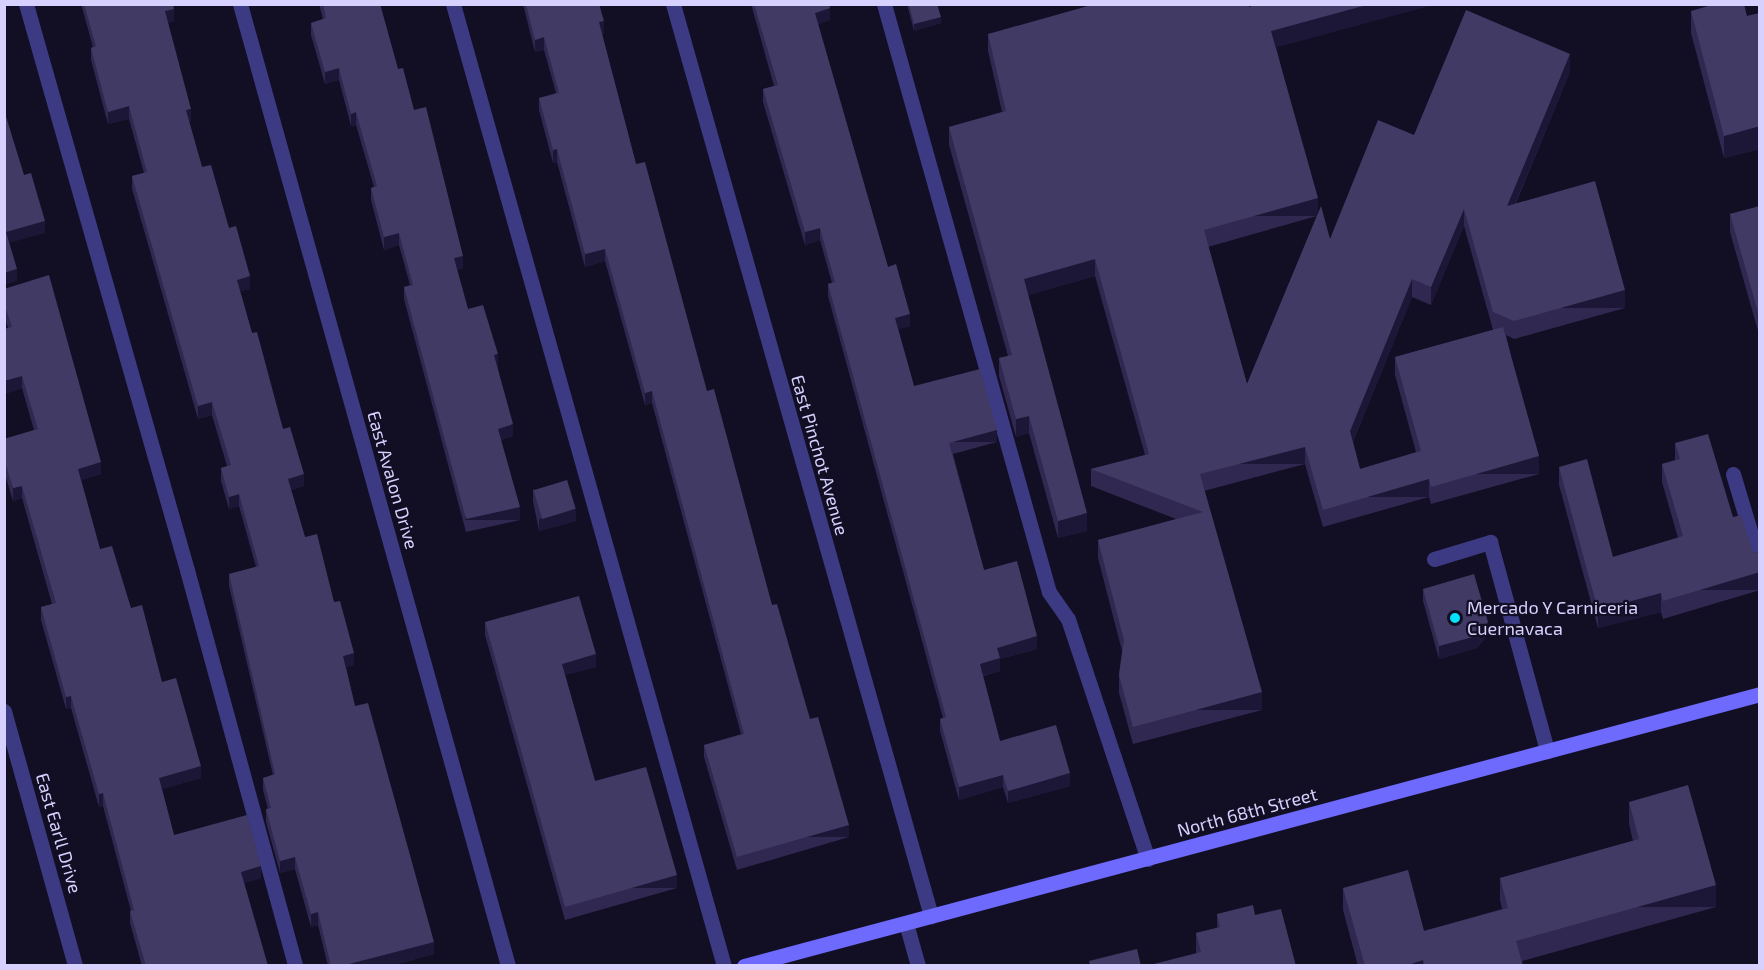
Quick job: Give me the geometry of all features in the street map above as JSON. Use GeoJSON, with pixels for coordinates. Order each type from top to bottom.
{"type":"FeatureCollection","features":[{"type":"Feature","properties":{"kind":"main road","name":"North 68th Street"},"geometry":{"type":"LineString","coordinates":[[744,966],[1760,694]]}},
{"type":"Feature","properties":{"kind":"street"},"geometry":{"type":"LineString","coordinates":[[26,4],[190,582],[295,966]]}},
{"type":"Feature","properties":{"kind":"street","name":"East Avalon Drive"},"geometry":{"type":"LineString","coordinates":[[240,4],[508,966]]}},
{"type":"Feature","properties":{"kind":"street"},"geometry":{"type":"LineString","coordinates":[[453,4],[724,966]]}},
{"type":"Feature","properties":{"kind":"street","name":"East Pinchot Avenue"},"geometry":{"type":"LineString","coordinates":[[673,4],[931,916]]}},
{"type":"Feature","properties":{"kind":"street"},"geometry":{"type":"LineString","coordinates":[[884,4],[1049,592],[1068,619],[1148,859]]}},
{"type":"Feature","properties":{"kind":"street"},"geometry":{"type":"LineString","coordinates":[[1733,474],[1760,564]]}},
{"type":"Feature","properties":{"kind":"street"},"geometry":{"type":"LineString","coordinates":[[1434,559],[1490,542],[1547,751]]}},
{"type":"Feature","properties":{"kind":"street","name":"East Earll Drive"},"geometry":{"type":"LineString","coordinates":[[4,711],[75,966]]}},
{"type":"Feature","properties":{"kind":"street"},"geometry":{"type":"LineString","coordinates":[[906,923],[918,966]]}},
{"type":"Feature","properties":{"kind":"building"},"geometry":{"type":"Polygon","coordinates":[[[84,4],[173,4],[174,9],[165,11],[191,109],[186,110],[202,167],[211,165],[229,228],[236,226],[250,276],[237,280],[252,333],[257,332],[283,429],[290,427],[304,474],[288,479],[305,537],[317,534],[334,602],[340,601],[354,653],[343,656],[355,706],[368,703],[434,942],[341,966],[331,966],[318,912],[311,914],[295,857],[280,861],[266,809],[271,808],[263,778],[275,774],[229,574],[259,566],[239,494],[229,497],[221,468],[231,465],[212,402],[198,406],[132,176],[147,172],[129,106],[108,112],[91,48],[96,46],[84,4]]]}},
{"type":"Feature","properties":{"kind":"building"},"geometry":{"type":"Polygon","coordinates":[[[323,4],[380,4],[398,69],[403,68],[414,110],[426,107],[463,256],[454,258],[468,309],[483,305],[498,354],[494,355],[513,424],[498,429],[520,507],[466,519],[404,287],[413,285],[399,233],[384,237],[371,188],[377,186],[356,112],[351,114],[339,68],[325,72],[311,23],[326,18],[323,4]]]}},
{"type":"Feature","properties":{"kind":"building"},"geometry":{"type":"Polygon","coordinates":[[[526,4],[599,4],[604,21],[599,22],[636,164],[645,162],[707,391],[714,389],[772,605],[777,604],[810,719],[818,717],[849,825],[737,857],[704,745],[744,734],[652,391],[645,393],[605,249],[585,254],[557,149],[553,150],[539,98],[559,93],[544,37],[535,40],[526,4]]]}},
{"type":"Feature","properties":{"kind":"building"},"geometry":{"type":"Polygon","coordinates":[[[754,4],[829,4],[830,8],[815,13],[888,267],[896,264],[910,314],[895,318],[914,386],[980,369],[997,430],[949,443],[984,570],[1017,561],[1037,636],[997,648],[1000,658],[980,664],[1000,741],[1056,725],[1070,773],[1008,791],[1003,775],[959,787],[940,719],[946,717],[828,284],[835,282],[820,228],[805,232],[763,89],[778,85],[754,4]]]}},
{"type":"Feature","properties":{"kind":"building"},"geometry":{"type":"Polygon","coordinates":[[[909,4],[937,4],[941,17],[914,24],[909,4]]]}},
{"type":"Feature","properties":{"kind":"building"},"geometry":{"type":"Polygon","coordinates":[[[1095,4],[1249,4],[1249,7],[1258,4],[1370,4],[1271,31],[1318,198],[1204,230],[1247,384],[1321,206],[1330,239],[1378,120],[1414,135],[1466,10],[1570,54],[1507,206],[1595,181],[1625,290],[1514,321],[1493,312],[1464,209],[1431,287],[1412,279],[1350,431],[1360,469],[1421,451],[1395,357],[1503,327],[1539,456],[1431,487],[1429,479],[1323,510],[1305,447],[1200,474],[1262,692],[1133,727],[1119,675],[1124,640],[1098,540],[1203,512],[1091,469],[1149,454],[1095,259],[1024,279],[1087,513],[1058,521],[1029,416],[1016,419],[999,358],[1012,355],[949,127],[1006,111],[988,34],[1095,4]]]}},
{"type":"Feature","properties":{"kind":"building"},"geometry":{"type":"Polygon","coordinates":[[[1715,4],[1744,4],[1747,16],[1760,13],[1760,126],[1724,136],[1691,11],[1715,4]]]}},
{"type":"Feature","properties":{"kind":"building"},"geometry":{"type":"Polygon","coordinates":[[[4,110],[24,175],[31,173],[45,221],[6,232],[17,269],[4,273],[4,110]]]}},
{"type":"Feature","properties":{"kind":"building"},"geometry":{"type":"Polygon","coordinates":[[[1760,206],[1760,319],[1730,214],[1760,206]]]}},
{"type":"Feature","properties":{"kind":"building"},"geometry":{"type":"Polygon","coordinates":[[[49,275],[101,462],[78,469],[100,549],[112,546],[131,608],[142,605],[162,682],[176,678],[201,766],[159,778],[174,835],[247,815],[261,866],[241,872],[268,966],[146,966],[130,911],[134,910],[103,793],[99,794],[71,696],[66,697],[41,607],[56,603],[22,486],[13,488],[4,459],[4,439],[38,429],[22,376],[4,381],[4,329],[12,327],[4,303],[4,289],[49,275]]]}},
{"type":"Feature","properties":{"kind":"building"},"geometry":{"type":"Polygon","coordinates":[[[1708,434],[1733,517],[1741,515],[1753,552],[1760,553],[1760,572],[1663,601],[1661,593],[1598,610],[1559,467],[1587,459],[1613,557],[1683,536],[1662,464],[1680,459],[1675,443],[1708,434]]]}},
{"type":"Feature","properties":{"kind":"building"},"geometry":{"type":"Polygon","coordinates":[[[567,480],[576,509],[542,519],[534,490],[567,480]]]}},
{"type":"Feature","properties":{"kind":"building","name":"Mercado Y Carniceria Cuernavaca"},"geometry":{"type":"Polygon","coordinates":[[[1474,574],[1488,622],[1477,636],[1439,646],[1423,589],[1474,574]]]}},
{"type":"Feature","properties":{"kind":"building"},"geometry":{"type":"Polygon","coordinates":[[[579,596],[596,654],[562,664],[595,781],[646,767],[677,875],[565,907],[485,622],[579,596]]]}},
{"type":"Feature","properties":{"kind":"building"},"geometry":{"type":"Polygon","coordinates":[[[1688,785],[1716,885],[1516,941],[1523,966],[1425,966],[1423,960],[1405,966],[1365,966],[1343,888],[1408,870],[1424,931],[1508,908],[1500,878],[1639,839],[1629,802],[1688,785]]]}},
{"type":"Feature","properties":{"kind":"building"},"geometry":{"type":"Polygon","coordinates":[[[1253,905],[1255,915],[1281,909],[1296,966],[1146,966],[1201,952],[1196,933],[1220,927],[1217,914],[1253,905]]]}},
{"type":"Feature","properties":{"kind":"building"},"geometry":{"type":"Polygon","coordinates":[[[1137,949],[1141,966],[1090,966],[1089,961],[1137,949]]]}},
{"type":"Feature","properties":{"kind":"place","name":"Mercado Y Carniceria Cuernavaca"},"geometry":{"type":"Point","coordinates":[1455,618]}}]}
